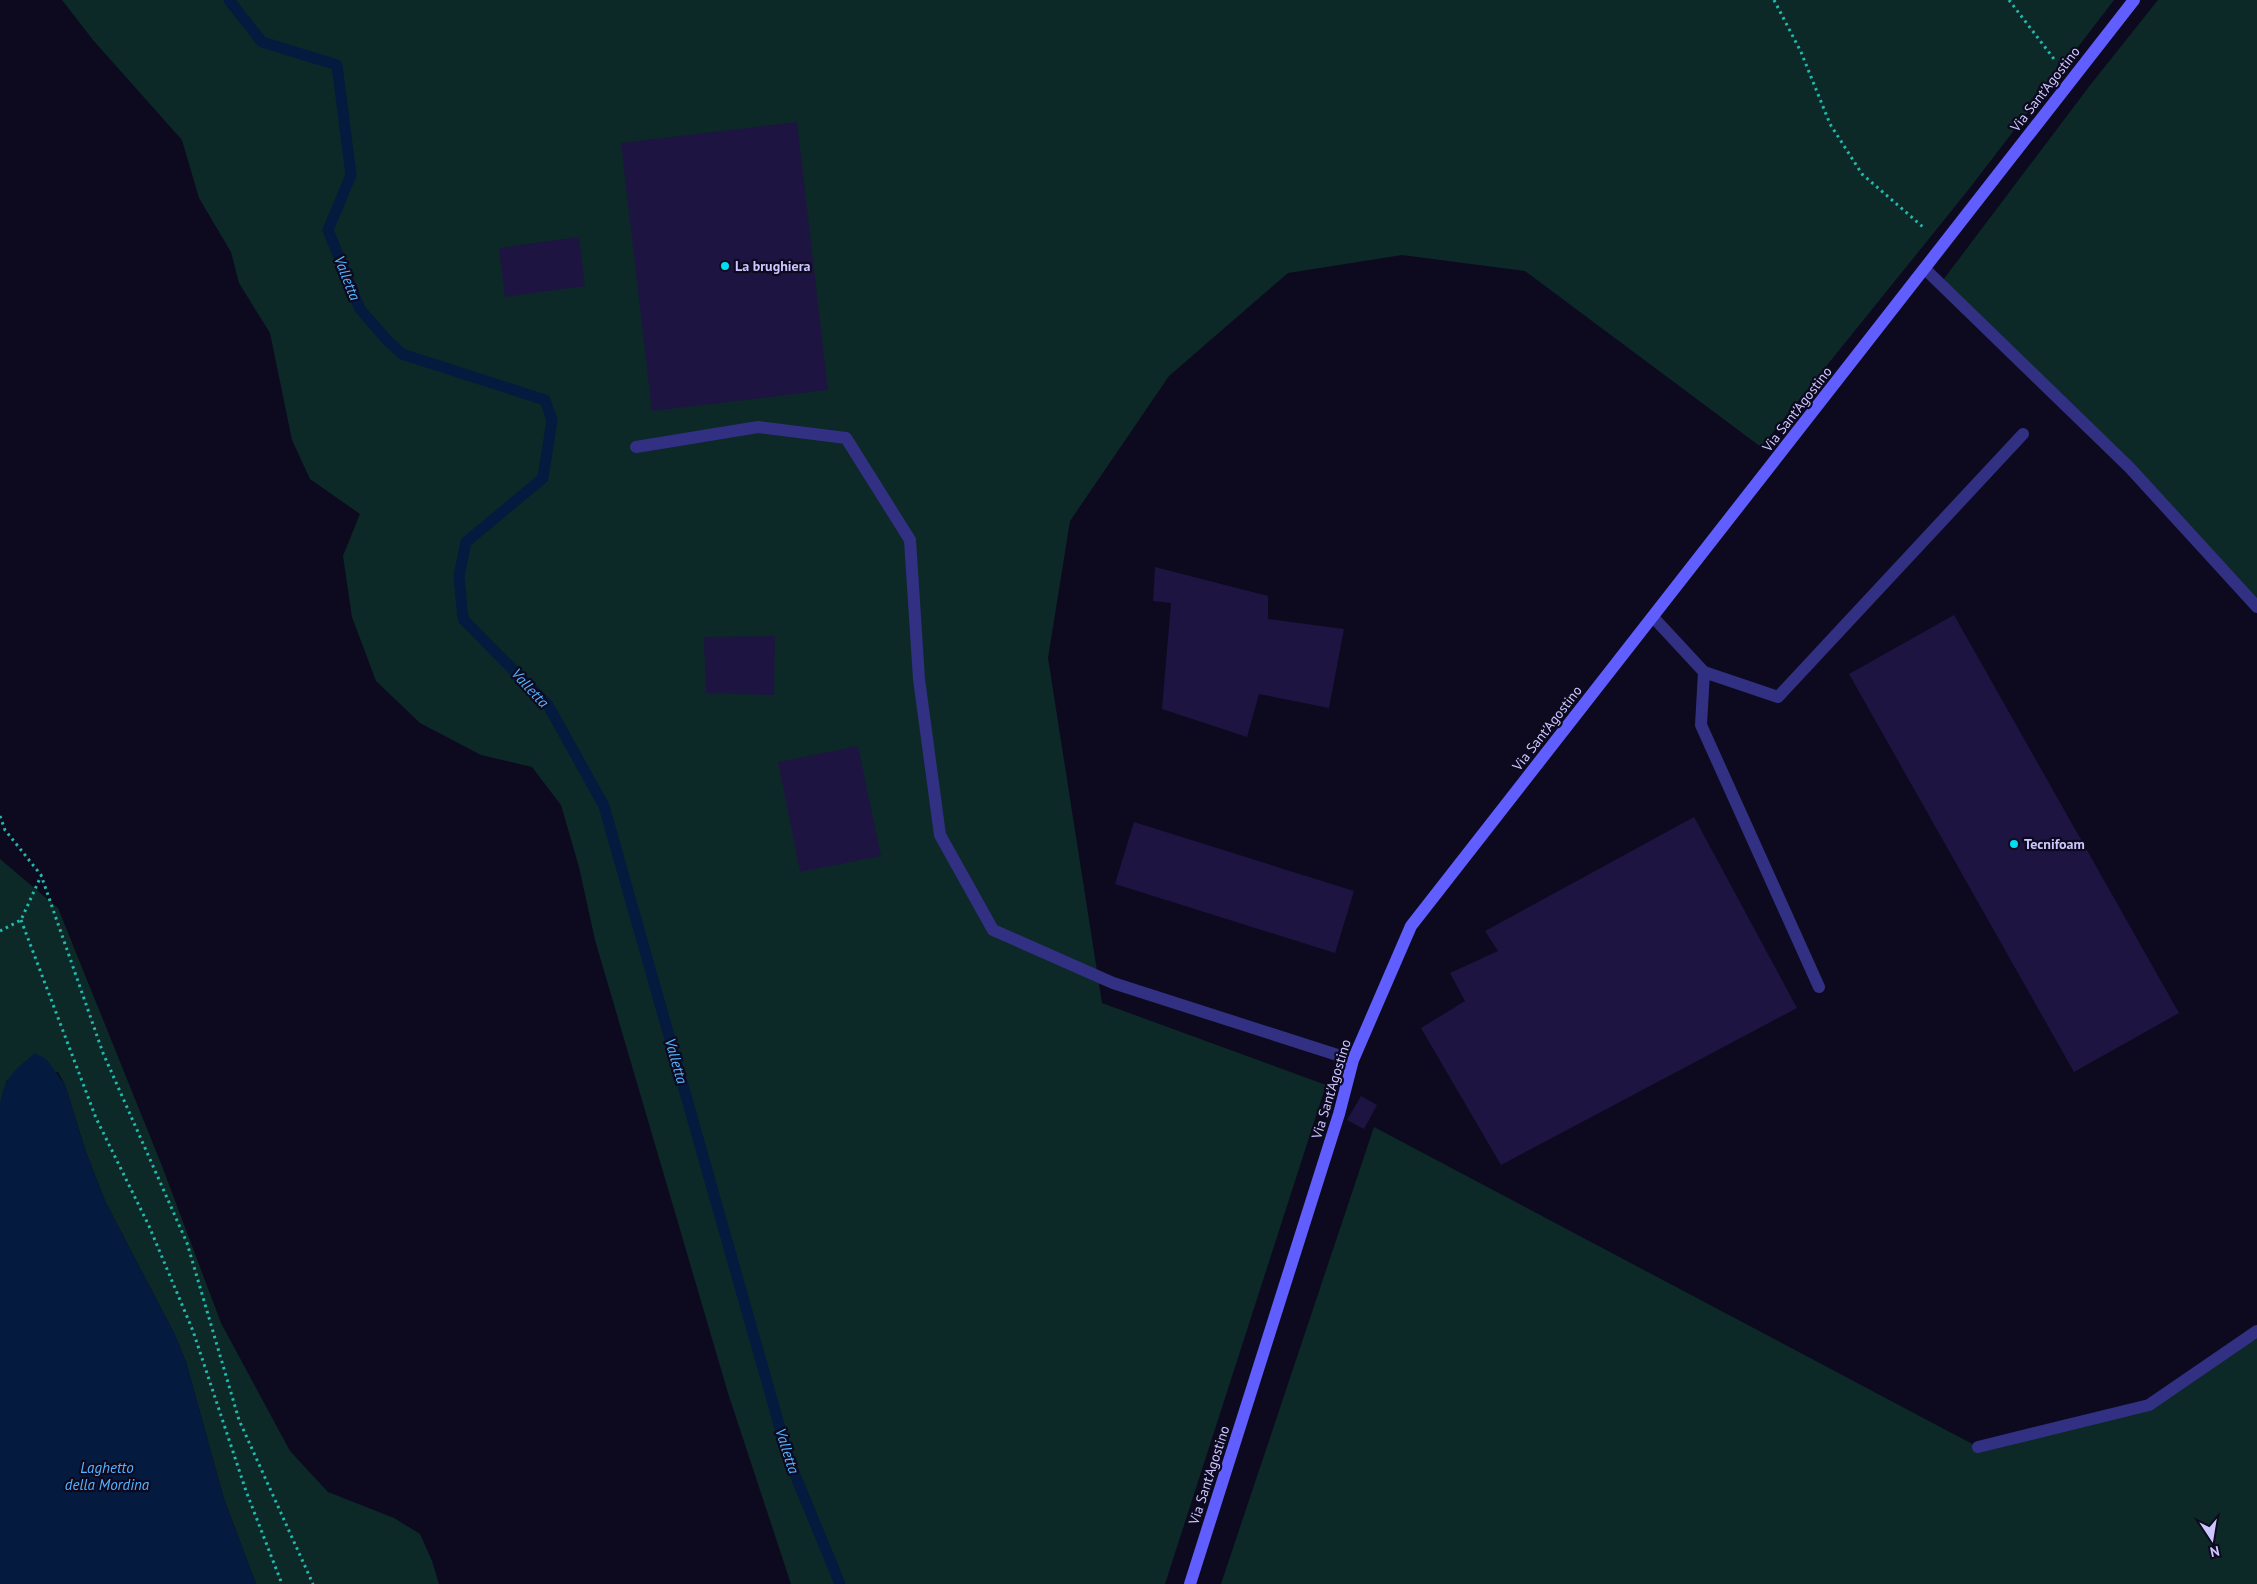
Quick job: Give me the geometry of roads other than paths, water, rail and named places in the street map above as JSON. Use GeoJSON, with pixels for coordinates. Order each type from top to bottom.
{"type":"FeatureCollection","features":[{"type":"Feature","properties":{"kind":"street","name":"Via Sant'Agostino"},"geometry":{"type":"LineString","coordinates":[[1190,1584],[1339,1114],[1353,1060],[1411,926],[2134,0]]}},
{"type":"Feature","properties":{"kind":"street"},"geometry":{"type":"LineString","coordinates":[[1925,269],[2130,468],[2257,608]]}},
{"type":"Feature","properties":{"kind":"street"},"geometry":{"type":"LineString","coordinates":[[636,448],[758,427],[846,438],[910,540],[919,679],[940,835],[992,930],[1113,983],[1353,1060]]}},
{"type":"Feature","properties":{"kind":"street"},"geometry":{"type":"LineString","coordinates":[[1653,617],[1704,672],[1778,697],[2023,434]]}},
{"type":"Feature","properties":{"kind":"street"},"geometry":{"type":"LineString","coordinates":[[1704,672],[1701,725],[1819,987]]}},
{"type":"Feature","properties":{"kind":"street"},"geometry":{"type":"LineString","coordinates":[[1978,1447],[2149,1405],[2257,1332]]}},
{"type":"Feature","properties":{"kind":"water","name":"Laghetto della Mordina"},"geometry":{"type":"Polygon","coordinates":[[[35,1053],[47,1060],[65,1085],[86,1152],[105,1201],[175,1335],[186,1362],[224,1499],[256,1584],[0,1584],[0,1106],[7,1081],[35,1053]]]}},
{"type":"Feature","properties":{"kind":"waterway","name":"Valletta"},"geometry":{"type":"LineString","coordinates":[[229,0],[262,42],[337,65],[351,175],[328,230],[360,309],[402,354],[545,400],[552,420],[543,478],[466,542],[459,576],[463,619],[548,705],[604,806],[789,1460],[840,1584]]}},
{"type":"Feature","properties":{"kind":"place","name":"La brughiera"},"geometry":{"type":"Point","coordinates":[725,266]}},
{"type":"Feature","properties":{"kind":"place","name":"Tecnifoam"},"geometry":{"type":"Point","coordinates":[2014,844]}}]}
